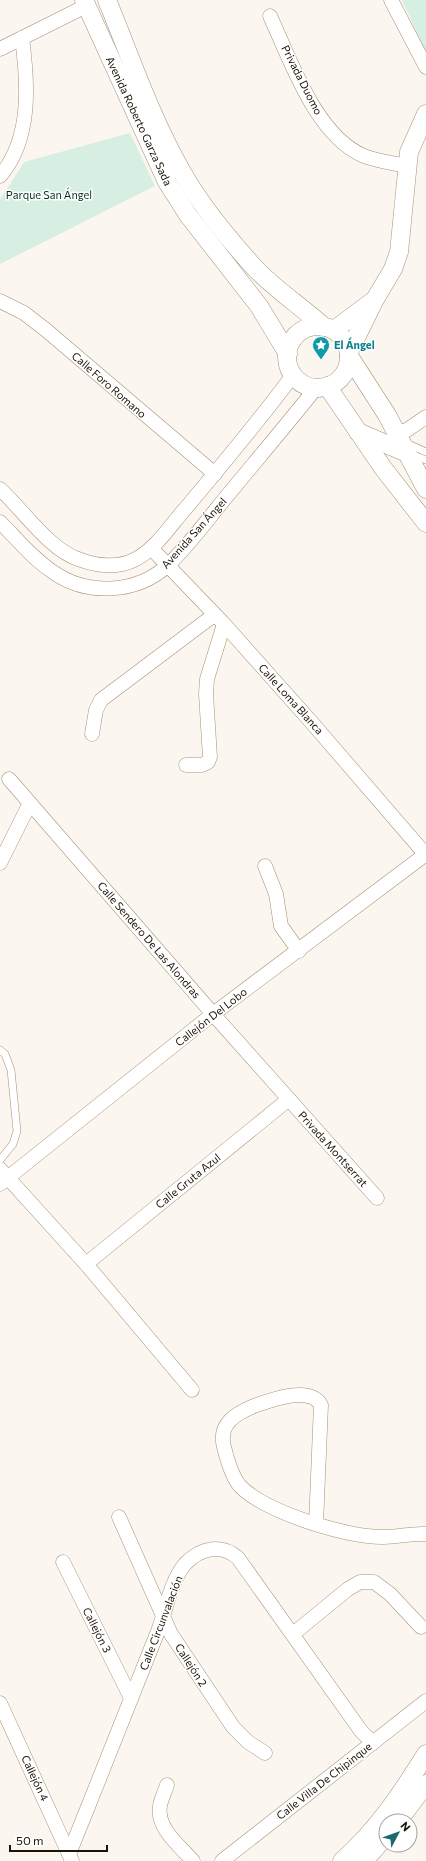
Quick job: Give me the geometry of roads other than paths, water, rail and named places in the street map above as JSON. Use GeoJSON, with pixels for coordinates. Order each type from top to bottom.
{"type":"FeatureCollection","features":[{"type":"Feature","properties":{"kind":"street","name":"Avenida Roberto Garza Sada"},"geometry":{"type":"LineString","coordinates":[[107,0],[165,139],[182,172],[204,206],[254,267],[275,287],[329,329]]}},
{"type":"Feature","properties":{"kind":"street"},"geometry":{"type":"LineString","coordinates":[[391,0],[426,67]]}},
{"type":"Feature","properties":{"kind":"street","name":"Avenida Roberto Garza Sada"},"geometry":{"type":"LineString","coordinates":[[85,3],[167,182],[188,216],[259,306],[288,354]]}},
{"type":"Feature","properties":{"kind":"street"},"geometry":{"type":"LineString","coordinates":[[0,49],[85,3]]}},
{"type":"Feature","properties":{"kind":"street","name":"Privada Duomo"},"geometry":{"type":"LineString","coordinates":[[270,16],[303,86],[318,113],[335,136],[351,149],[365,156],[406,166]]}},
{"type":"Feature","properties":{"kind":"street"},"geometry":{"type":"LineString","coordinates":[[0,176],[10,164],[23,126],[26,81],[22,38]]}},
{"type":"Feature","properties":{"kind":"street"},"geometry":{"type":"LineString","coordinates":[[322,387],[341,378],[346,372],[349,354],[374,301],[387,280],[399,252],[406,166],[409,152],[426,114]]}},
{"type":"Feature","properties":{"kind":"street","name":"Calle Foro Romano"},"geometry":{"type":"LineString","coordinates":[[0,301],[24,312],[215,474]]}},
{"type":"Feature","properties":{"kind":"street"},"geometry":{"type":"LineString","coordinates":[[329,329],[374,301]]}},
{"type":"Feature","properties":{"kind":"street"},"geometry":{"type":"LineString","coordinates":[[425,521],[398,489],[358,432],[322,387],[300,381],[294,375],[290,368],[288,354],[290,344],[296,335],[304,329],[314,326],[329,329],[344,340],[349,354],[402,442],[426,489]]}},
{"type":"Feature","properties":{"kind":"street","name":"Avenida San Ángel"},"geometry":{"type":"LineString","coordinates":[[0,489],[48,539],[63,552],[80,560],[102,565],[119,565],[134,560],[151,548],[215,474],[294,375]]}},
{"type":"Feature","properties":{"kind":"street","name":"Avenida San Ángel"},"geometry":{"type":"LineString","coordinates":[[0,522],[35,558],[53,573],[76,584],[104,589],[124,588],[151,577],[167,566],[192,539],[322,387]]}},
{"type":"Feature","properties":{"kind":"street"},"geometry":{"type":"LineString","coordinates":[[402,442],[407,430],[426,417]]}},
{"type":"Feature","properties":{"kind":"street"},"geometry":{"type":"LineString","coordinates":[[358,432],[402,442]]}},
{"type":"Feature","properties":{"kind":"street","name":"Calle Loma Blanca"},"geometry":{"type":"LineString","coordinates":[[151,548],[219,619],[314,724],[426,855]]}},
{"type":"Feature","properties":{"kind":"street"},"geometry":{"type":"LineString","coordinates":[[92,734],[96,710],[101,700],[219,619]]}},
{"type":"Feature","properties":{"kind":"street"},"geometry":{"type":"LineString","coordinates":[[186,766],[202,765],[208,762],[210,757],[206,694],[207,679],[219,619]]}},
{"type":"Feature","properties":{"kind":"street","name":"Calle Sendero De Las Alondras"},"geometry":{"type":"LineString","coordinates":[[9,779],[289,1099]]}},
{"type":"Feature","properties":{"kind":"street"},"geometry":{"type":"LineString","coordinates":[[0,863],[30,803]]}},
{"type":"Feature","properties":{"kind":"street","name":"Callejón Del Lobo"},"geometry":{"type":"LineString","coordinates":[[3,1177],[214,1014],[426,855]]}},
{"type":"Feature","properties":{"kind":"street"},"geometry":{"type":"LineString","coordinates":[[265,866],[276,894],[281,926],[299,951]]}},
{"type":"Feature","properties":{"kind":"street","name":"Privada Montserrat"},"geometry":{"type":"LineString","coordinates":[[289,1099],[378,1198]]}},
{"type":"Feature","properties":{"kind":"street","name":"Calle Gruta Azul"},"geometry":{"type":"LineString","coordinates":[[86,1264],[289,1099]]}},
{"type":"Feature","properties":{"kind":"street"},"geometry":{"type":"LineString","coordinates":[[3,1177],[86,1264],[192,1390]]}},
{"type":"Feature","properties":{"kind":"street"},"geometry":{"type":"LineString","coordinates":[[316,1524],[321,1405],[317,1399],[310,1395],[287,1396],[254,1406],[238,1414],[225,1426],[222,1438],[227,1457],[239,1484],[249,1495],[262,1502],[316,1524],[358,1535],[384,1537],[426,1534]]}},
{"type":"Feature","properties":{"kind":"street","name":"Callejón 2"},"geometry":{"type":"LineString","coordinates":[[119,1517],[163,1618],[201,1680],[233,1727],[248,1742],[265,1753]]}},
{"type":"Feature","properties":{"kind":"street","name":"Calle Circunvalación"},"geometry":{"type":"LineString","coordinates":[[71,1857],[178,1577],[186,1564],[201,1553],[211,1549],[219,1548],[227,1550],[238,1558],[361,1731],[373,1743]]}},
{"type":"Feature","properties":{"kind":"street","name":"Callejón 3"},"geometry":{"type":"LineString","coordinates":[[63,1562],[131,1698]]}},
{"type":"Feature","properties":{"kind":"street"},"geometry":{"type":"LineString","coordinates":[[293,1634],[348,1589],[360,1582],[374,1582],[390,1594],[421,1627]]}},
{"type":"Feature","properties":{"kind":"street","name":"Calle Villa De Chipinque"},"geometry":{"type":"LineString","coordinates":[[222,1861],[426,1701]]}},
{"type":"Feature","properties":{"kind":"street","name":"Callejón 4"},"geometry":{"type":"LineString","coordinates":[[0,1703],[71,1857]]}},
{"type":"Feature","properties":{"kind":"street"},"geometry":{"type":"LineString","coordinates":[[342,1861],[380,1823],[409,1783],[426,1754]]}},
{"type":"Feature","properties":{"kind":"street"},"geometry":{"type":"LineString","coordinates":[[404,1813],[426,1784]]}},
{"type":"Feature","properties":{"kind":"street"},"geometry":{"type":"LineString","coordinates":[[167,1785],[160,1807],[160,1820],[167,1831],[193,1861]]}},
{"type":"Feature","properties":{"kind":"street"},"geometry":{"type":"LineString","coordinates":[[364,1861],[378,1845]]}},
{"type":"Feature","properties":{"kind":"lane"},"geometry":{"type":"LineString","coordinates":[[402,442],[426,452]]}},
{"type":"Feature","properties":{"kind":"lane"},"geometry":{"type":"LineString","coordinates":[[402,442],[426,460]]}},
{"type":"Feature","properties":{"kind":"lane"},"geometry":{"type":"LineString","coordinates":[[0,1050],[5,1054],[11,1070],[18,1131],[14,1144],[0,1160]]}},
{"type":"Feature","properties":{"kind":"place","name":"El Ángel"},"geometry":{"type":"Point","coordinates":[321,360]}},
{"type":"Feature","properties":{"kind":"park label","name":"Parque San Ángel"},"geometry":{"type":"Point","coordinates":[49,195]}}]}
